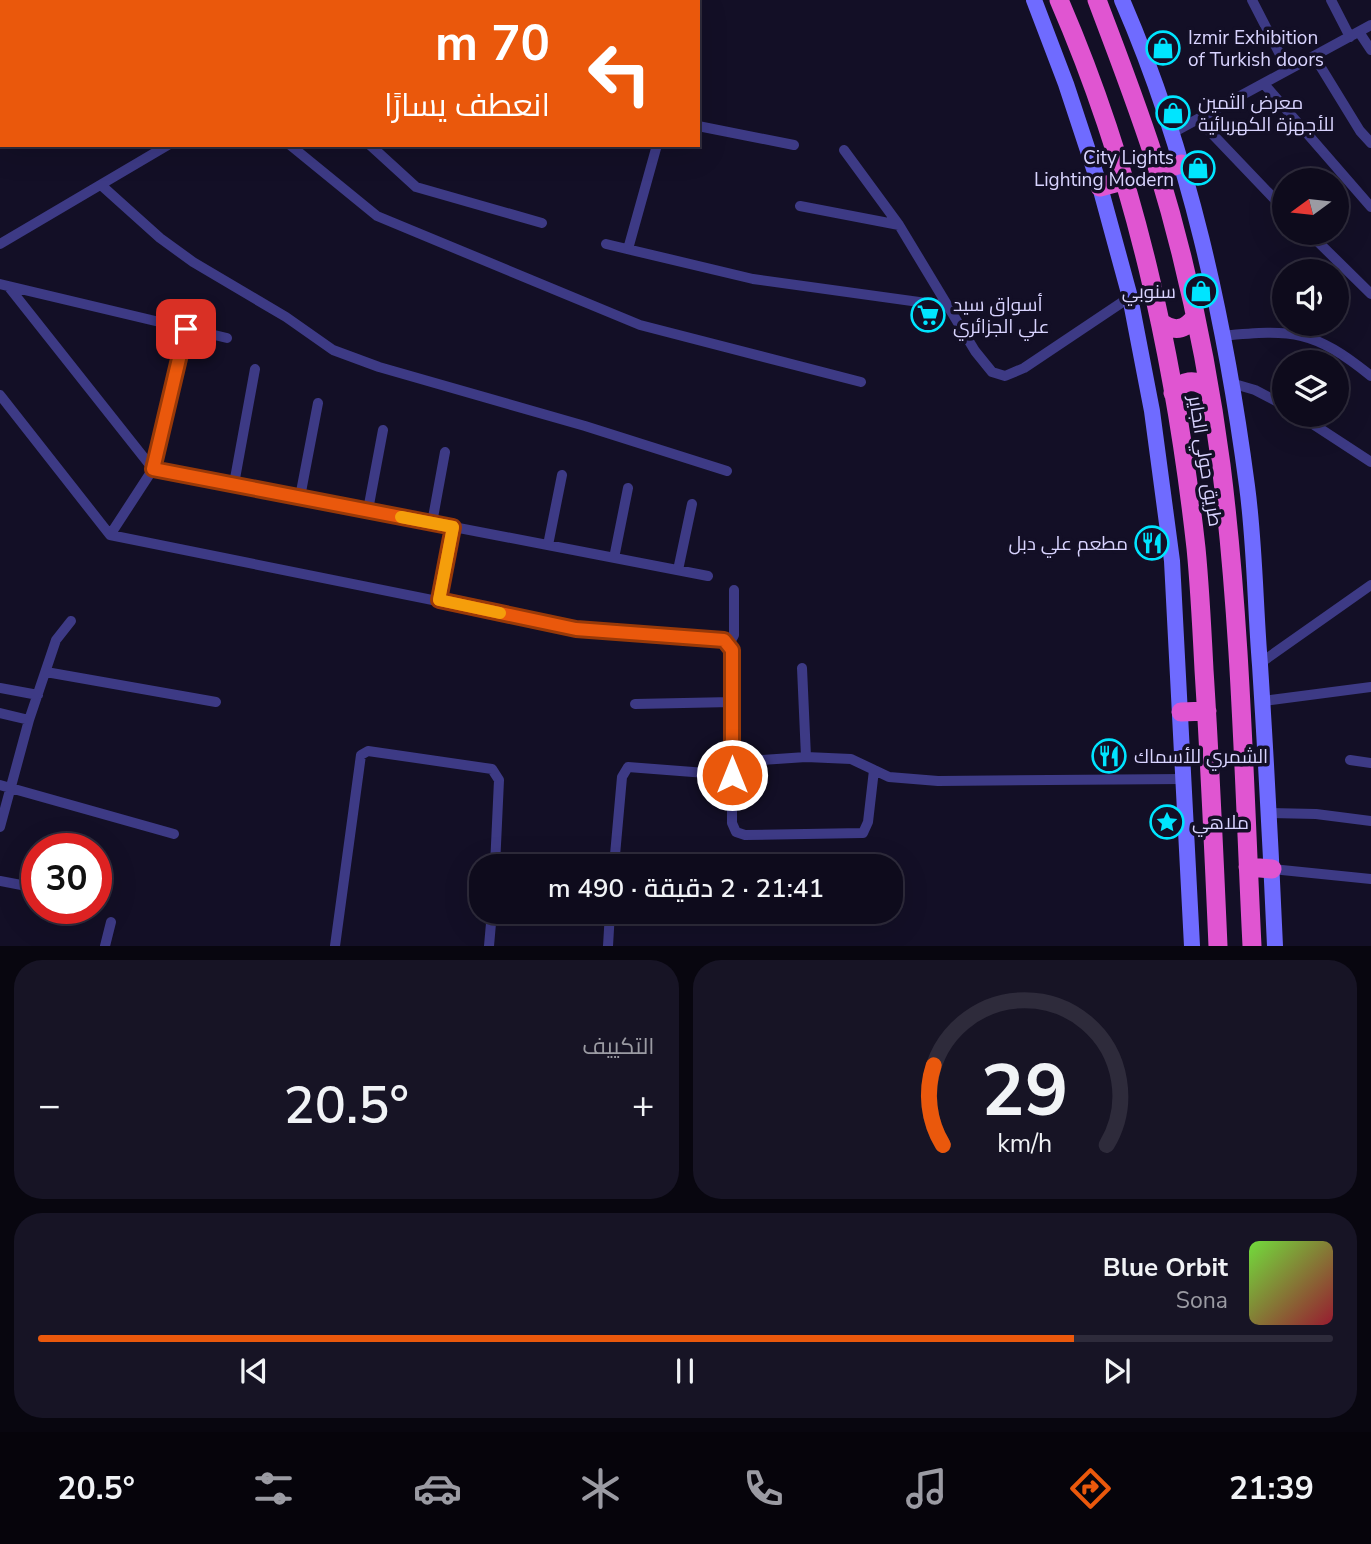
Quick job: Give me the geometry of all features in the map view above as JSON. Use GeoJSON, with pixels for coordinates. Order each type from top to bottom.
{"type":"FeatureCollection","features":[{"type":"Feature","properties":{"kind":"highway","name":"طريق حولي الجاير"},"geometry":{"type":"LineString","coordinates":[[1059,0],[1126,180],[1160,322],[1186,469],[1196,550],[1207,710],[1218,946]]}},
{"type":"Feature","properties":{"kind":"highway","name":"طريق حولي الجاير"},"geometry":{"type":"LineString","coordinates":[[1097,0],[1158,171],[1176,234],[1195,317],[1221,463],[1233,585],[1252,946]]}},
{"type":"Feature","properties":{"kind":"highway"},"geometry":{"type":"LineString","coordinates":[[1158,171],[1181,164]]}},
{"type":"Feature","properties":{"kind":"highway"},"geometry":{"type":"LineString","coordinates":[[1100,187],[1126,180]]}},
{"type":"Feature","properties":{"kind":"highway"},"geometry":{"type":"LineString","coordinates":[[1160,322],[1179,330],[1188,326],[1195,317]]}},
{"type":"Feature","properties":{"kind":"highway"},"geometry":{"type":"LineString","coordinates":[[1173,393],[1179,384],[1189,381],[1199,382],[1208,388]]}},
{"type":"Feature","properties":{"kind":"highway"},"geometry":{"type":"LineString","coordinates":[[1181,712],[1207,710]]}},
{"type":"Feature","properties":{"kind":"highway"},"geometry":{"type":"LineString","coordinates":[[1248,867],[1272,869]]}},
{"type":"Feature","properties":{"kind":"main road"},"geometry":{"type":"LineString","coordinates":[[1034,0],[1066,83],[1100,187],[1129,297],[1152,411],[1171,561],[1192,946]]}},
{"type":"Feature","properties":{"kind":"main road"},"geometry":{"type":"LineString","coordinates":[[1122,0],[1140,41],[1172,133],[1211,274],[1247,487],[1256,577],[1275,946]]}},
{"type":"Feature","properties":{"kind":"street"},"geometry":{"type":"LineString","coordinates":[[1252,0],[1288,70]]}},
{"type":"Feature","properties":{"kind":"street"},"geometry":{"type":"LineString","coordinates":[[1331,0],[1354,35],[1371,50]]}},
{"type":"Feature","properties":{"kind":"street"},"geometry":{"type":"LineString","coordinates":[[1172,133],[1371,25]]}},
{"type":"Feature","properties":{"kind":"street"},"geometry":{"type":"LineString","coordinates":[[1314,56],[1360,131],[1371,143]]}},
{"type":"Feature","properties":{"kind":"street"},"geometry":{"type":"LineString","coordinates":[[1264,84],[1371,207]]}},
{"type":"Feature","properties":{"kind":"street"},"geometry":{"type":"LineString","coordinates":[[1198,119],[1272,196]]}},
{"type":"Feature","properties":{"kind":"street"},"geometry":{"type":"LineString","coordinates":[[700,126],[794,145]]}},
{"type":"Feature","properties":{"kind":"street"},"geometry":{"type":"LineString","coordinates":[[0,244],[165,147]]}},
{"type":"Feature","properties":{"kind":"street"},"geometry":{"type":"LineString","coordinates":[[292,147],[377,216],[640,325],[861,382]]}},
{"type":"Feature","properties":{"kind":"street"},"geometry":{"type":"LineString","coordinates":[[372,147],[416,187],[542,223]]}},
{"type":"Feature","properties":{"kind":"street"},"geometry":{"type":"LineString","coordinates":[[628,249],[656,147]]}},
{"type":"Feature","properties":{"kind":"street"},"geometry":{"type":"LineString","coordinates":[[844,150],[899,225],[975,351],[992,372],[1005,376],[1024,368],[1129,297]]}},
{"type":"Feature","properties":{"kind":"street"},"geometry":{"type":"LineString","coordinates":[[101,185],[160,238],[193,262],[286,317],[333,350],[379,367],[585,426],[727,471]]}},
{"type":"Feature","properties":{"kind":"street"},"geometry":{"type":"LineString","coordinates":[[800,206],[899,225]]}},
{"type":"Feature","properties":{"kind":"street"},"geometry":{"type":"LineString","coordinates":[[606,244],[753,279],[948,306]]}},
{"type":"Feature","properties":{"kind":"street"},"geometry":{"type":"LineString","coordinates":[[1321,245],[1371,294]]}},
{"type":"Feature","properties":{"kind":"street"},"geometry":{"type":"LineString","coordinates":[[4,285],[227,338]]}},
{"type":"Feature","properties":{"kind":"street"},"geometry":{"type":"LineString","coordinates":[[4,285],[153,469],[708,576]]}},
{"type":"Feature","properties":{"kind":"street"},"geometry":{"type":"LineString","coordinates":[[110,535],[153,469],[186,329]]}},
{"type":"Feature","properties":{"kind":"street"},"geometry":{"type":"LineString","coordinates":[[1222,336],[1271,331],[1319,340],[1344,354],[1371,376]]}},
{"type":"Feature","properties":{"kind":"street"},"geometry":{"type":"LineString","coordinates":[[234,484],[255,369]]}},
{"type":"Feature","properties":{"kind":"street"},"geometry":{"type":"LineString","coordinates":[[1230,383],[1255,390],[1272,399]]}},
{"type":"Feature","properties":{"kind":"street"},"geometry":{"type":"LineString","coordinates":[[0,395],[110,535],[576,629],[718,639],[729,644]]}},
{"type":"Feature","properties":{"kind":"street"},"geometry":{"type":"LineString","coordinates":[[300,497],[318,403]]}},
{"type":"Feature","properties":{"kind":"street"},"geometry":{"type":"LineString","coordinates":[[1317,427],[1371,462]]}},
{"type":"Feature","properties":{"kind":"street"},"geometry":{"type":"LineString","coordinates":[[368,510],[383,430]]}},
{"type":"Feature","properties":{"kind":"street"},"geometry":{"type":"LineString","coordinates":[[432,523],[445,452]]}},
{"type":"Feature","properties":{"kind":"street"},"geometry":{"type":"LineString","coordinates":[[548,545],[562,475]]}},
{"type":"Feature","properties":{"kind":"street"},"geometry":{"type":"LineString","coordinates":[[614,558],[628,488]]}},
{"type":"Feature","properties":{"kind":"street"},"geometry":{"type":"LineString","coordinates":[[678,570],[692,504]]}},
{"type":"Feature","properties":{"kind":"street"},"geometry":{"type":"LineString","coordinates":[[439,600],[453,527]]}},
{"type":"Feature","properties":{"kind":"street"},"geometry":{"type":"LineString","coordinates":[[1259,664],[1371,585]]}},
{"type":"Feature","properties":{"kind":"street"},"geometry":{"type":"LineString","coordinates":[[734,590],[734,635],[729,644],[732,656],[732,823],[736,832],[745,835],[863,833],[866,829],[874,770]]}},
{"type":"Feature","properties":{"kind":"street"},"geometry":{"type":"LineString","coordinates":[[0,827],[5,786],[56,640],[71,621]]}},
{"type":"Feature","properties":{"kind":"street"},"geometry":{"type":"LineString","coordinates":[[802,668],[806,758]]}},
{"type":"Feature","properties":{"kind":"street"},"geometry":{"type":"LineString","coordinates":[[46,672],[216,702]]}},
{"type":"Feature","properties":{"kind":"street"},"geometry":{"type":"LineString","coordinates":[[1263,701],[1371,687]]}},
{"type":"Feature","properties":{"kind":"street"},"geometry":{"type":"LineString","coordinates":[[0,688],[38,695]]}},
{"type":"Feature","properties":{"kind":"street"},"geometry":{"type":"LineString","coordinates":[[635,704],[732,702]]}},
{"type":"Feature","properties":{"kind":"street"},"geometry":{"type":"LineString","coordinates":[[0,713],[29,720]]}},
{"type":"Feature","properties":{"kind":"street"},"geometry":{"type":"LineString","coordinates":[[335,946],[361,755],[368,751],[492,769],[499,780],[496,854]]}},
{"type":"Feature","properties":{"kind":"street"},"geometry":{"type":"LineString","coordinates":[[732,762],[806,758],[851,759],[900,779],[938,781],[1184,779]]}},
{"type":"Feature","properties":{"kind":"street"},"geometry":{"type":"LineString","coordinates":[[1350,760],[1371,763]]}},
{"type":"Feature","properties":{"kind":"street"},"geometry":{"type":"LineString","coordinates":[[615,854],[622,777],[628,767],[732,775]]}},
{"type":"Feature","properties":{"kind":"street"},"geometry":{"type":"LineString","coordinates":[[5,786],[174,834]]}},
{"type":"Feature","properties":{"kind":"street"},"geometry":{"type":"LineString","coordinates":[[1269,813],[1316,814],[1371,821]]}},
{"type":"Feature","properties":{"kind":"street"},"geometry":{"type":"LineString","coordinates":[[1272,869],[1371,879]]}},
{"type":"Feature","properties":{"kind":"street"},"geometry":{"type":"LineString","coordinates":[[0,881],[21,885]]}},
{"type":"Feature","properties":{"kind":"street"},"geometry":{"type":"LineString","coordinates":[[105,946],[110,924]]}},
{"type":"Feature","properties":{"kind":"street"},"geometry":{"type":"LineString","coordinates":[[489,946],[491,924]]}},
{"type":"Feature","properties":{"kind":"street"},"geometry":{"type":"LineString","coordinates":[[608,946],[609,924]]}},
{"type":"Feature","properties":{"kind":"slow traffic"},"geometry":{"type":"LineString","coordinates":[[401,517],[453,527],[439,600],[500,613]]}},
{"type":"Feature","properties":{"kind":"place","name":"Izmir Exhibition of Turkish doors"},"geometry":{"type":"Point","coordinates":[1163,48]}},
{"type":"Feature","properties":{"kind":"place","name":"معرض الثمين للأجهزة الكهربائية"},"geometry":{"type":"Point","coordinates":[1173,113]}},
{"type":"Feature","properties":{"kind":"place","name":"City Lights Lighting Modern"},"geometry":{"type":"Point","coordinates":[1198,168]}},
{"type":"Feature","properties":{"kind":"place","name":"سنوبي"},"geometry":{"type":"Point","coordinates":[1201,291]}},
{"type":"Feature","properties":{"kind":"place","name":"أسواق سيد علي الجزائري"},"geometry":{"type":"Point","coordinates":[928,315]}},
{"type":"Feature","properties":{"kind":"place","name":"مطعم علي دبل"},"geometry":{"type":"Point","coordinates":[1152,543]}},
{"type":"Feature","properties":{"kind":"place","name":"الشمري للأسماك"},"geometry":{"type":"Point","coordinates":[1109,756]}},
{"type":"Feature","properties":{"kind":"place","name":"ملاهي"},"geometry":{"type":"Point","coordinates":[1167,822]}},
{"type":"Feature","properties":{"kind":"route"},"geometry":{"type":"LineString","coordinates":[[186,329],[153,469],[453,527],[439,600],[576,629],[724,640],[732,650],[732,775]]}}]}
